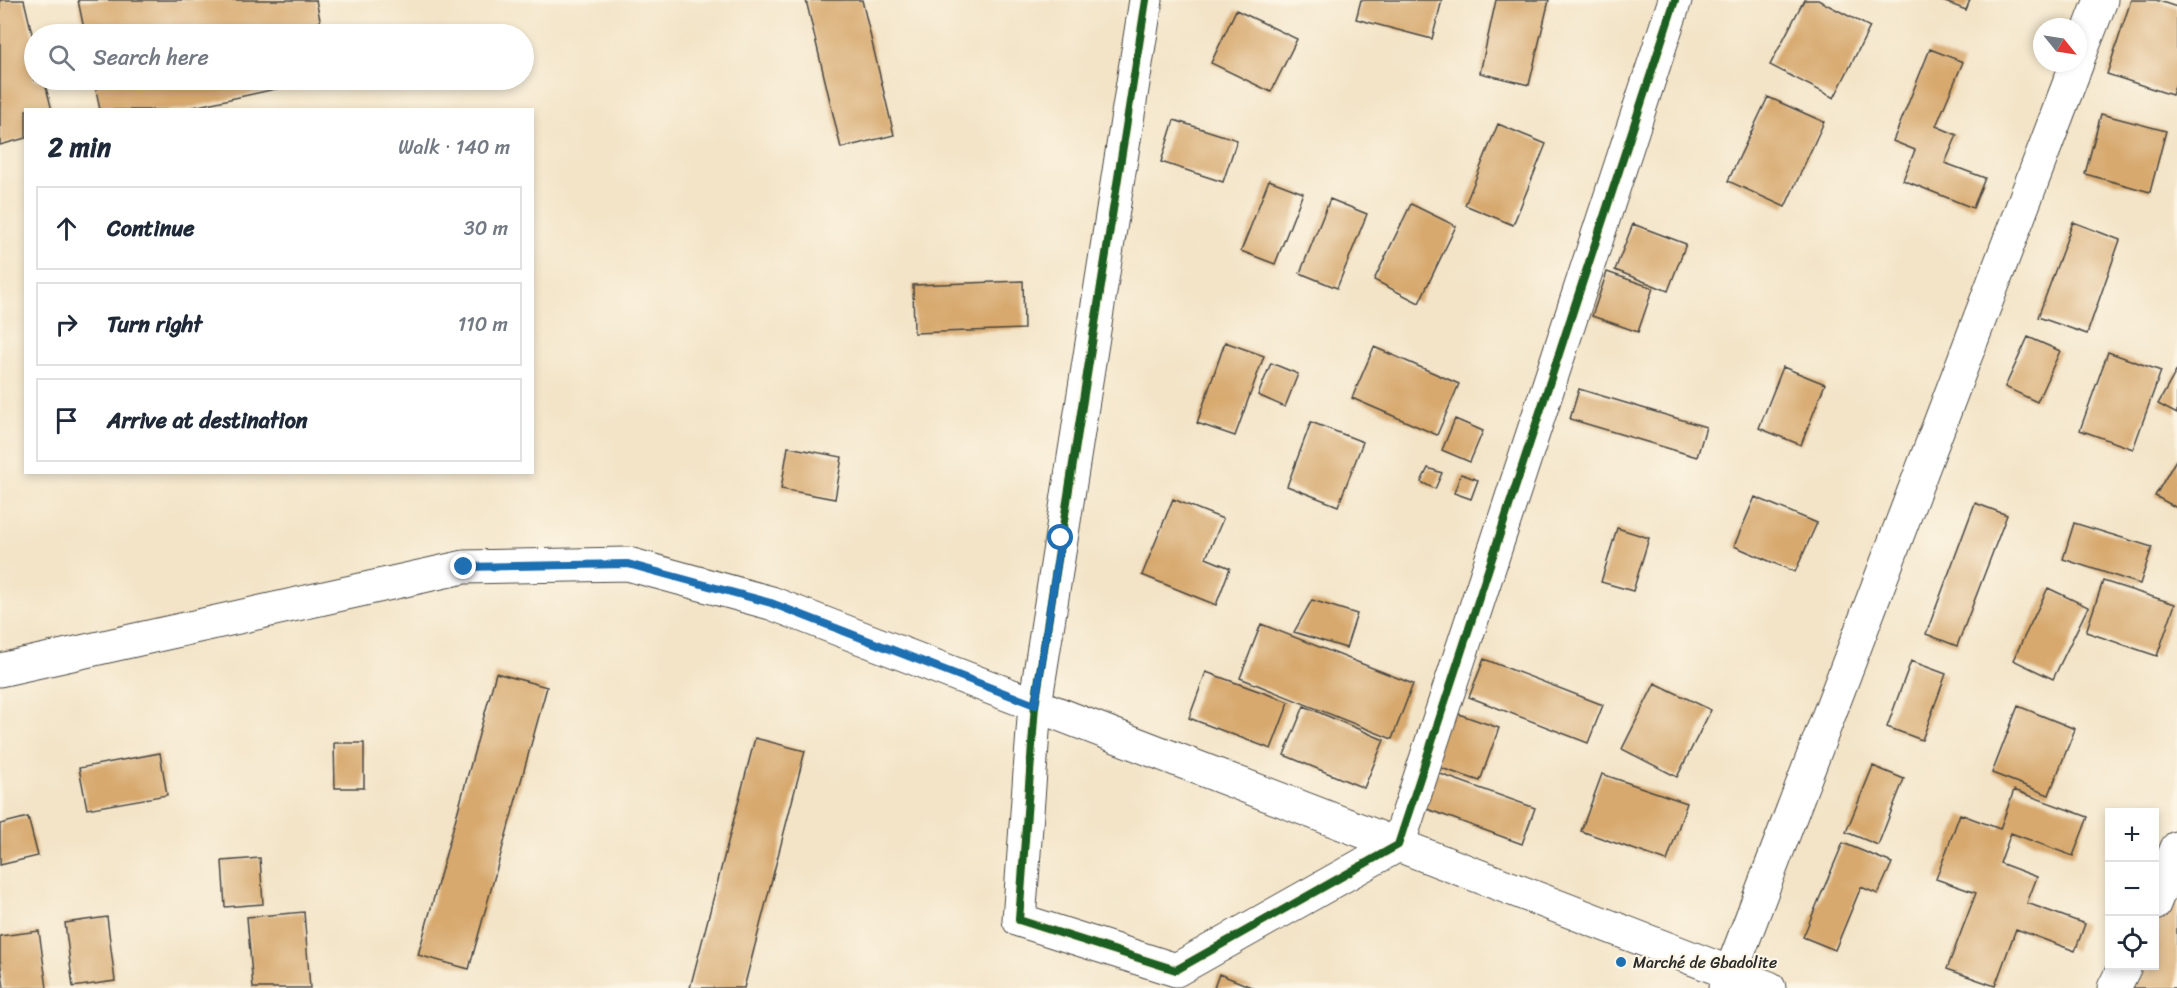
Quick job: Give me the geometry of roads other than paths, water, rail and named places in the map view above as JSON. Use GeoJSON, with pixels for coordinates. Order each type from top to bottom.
{"type":"FeatureCollection","features":[{"type":"Feature","properties":{"kind":"street"},"geometry":{"type":"LineString","coordinates":[[1146,0],[1035,705],[1019,920],[1176,970],[1398,845],[1675,0]]}},
{"type":"Feature","properties":{"kind":"street"},"geometry":{"type":"LineString","coordinates":[[2087,34],[2100,0]]}},
{"type":"Feature","properties":{"kind":"street"},"geometry":{"type":"LineString","coordinates":[[1728,981],[2073,72]]}},
{"type":"Feature","properties":{"kind":"street"},"geometry":{"type":"LineString","coordinates":[[0,670],[464,567],[628,564],[771,603],[1398,845],[1728,981],[1769,988]]}},
{"type":"Feature","properties":{"kind":"street"},"geometry":{"type":"LineString","coordinates":[[2159,892],[2177,848]]}},
{"type":"Feature","properties":{"kind":"street"},"geometry":{"type":"LineString","coordinates":[[2114,988],[2123,970]]}},
{"type":"Feature","properties":{"kind":"place","name":"Marché de Gbadolite"},"geometry":{"type":"Point","coordinates":[1621,962]}}]}
